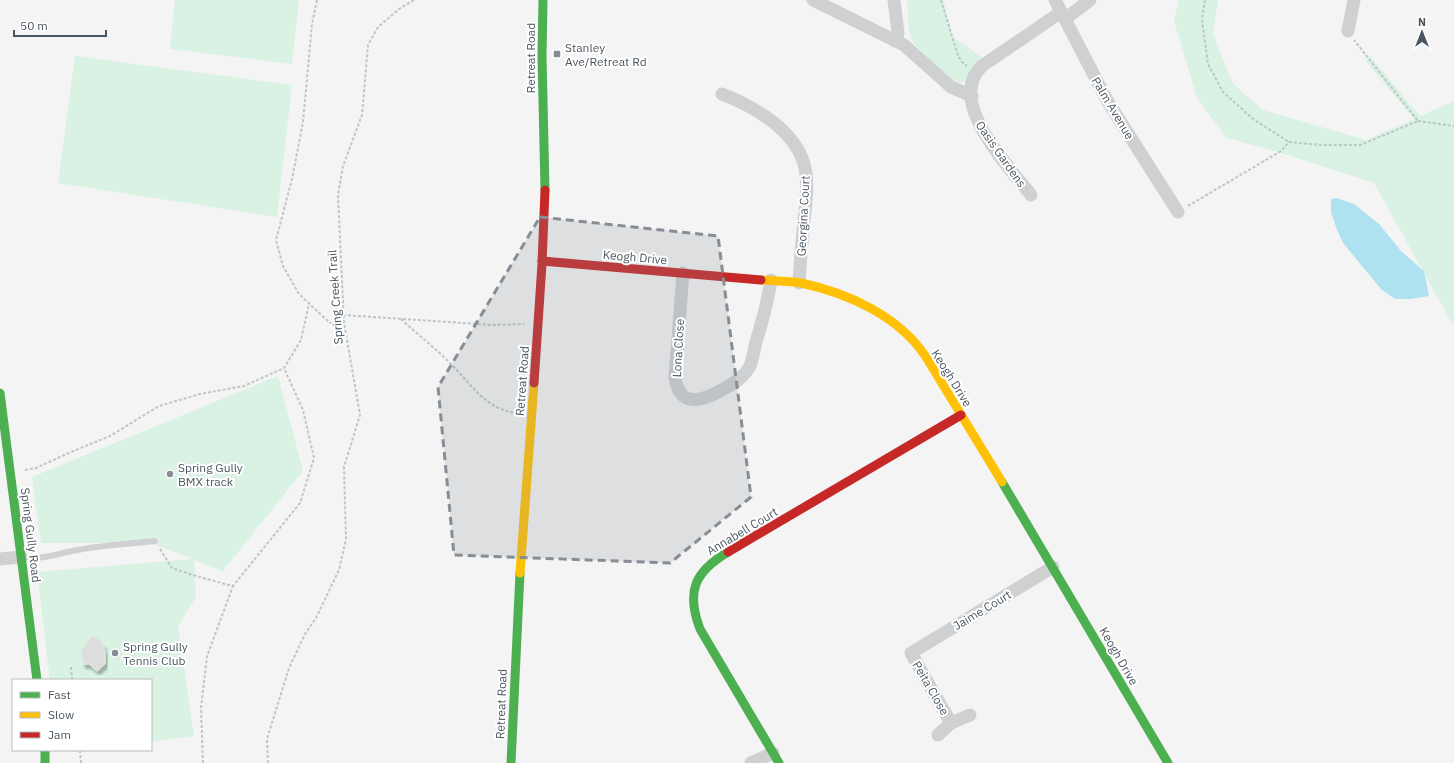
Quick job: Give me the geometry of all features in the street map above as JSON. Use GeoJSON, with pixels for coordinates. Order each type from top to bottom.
{"type":"FeatureCollection","features":[{"type":"Feature","properties":{"kind":"street","name":"Retreat Road"},"geometry":{"type":"LineString","coordinates":[[511,763],[514,664],[538,323],[545,198],[541,60],[543,0]]}},
{"type":"Feature","properties":{"kind":"street"},"geometry":{"type":"LineString","coordinates":[[813,0],[896,41],[911,51],[951,87],[972,96]]}},
{"type":"Feature","properties":{"kind":"street"},"geometry":{"type":"LineString","coordinates":[[894,0],[898,33],[896,41]]}},
{"type":"Feature","properties":{"kind":"street","name":"Palm Avenue"},"geometry":{"type":"LineString","coordinates":[[1055,0],[1108,102],[1178,212]]}},
{"type":"Feature","properties":{"kind":"street"},"geometry":{"type":"LineString","coordinates":[[977,71],[1090,0]]}},
{"type":"Feature","properties":{"kind":"street"},"geometry":{"type":"LineString","coordinates":[[1348,31],[1354,0]]}},
{"type":"Feature","properties":{"kind":"street","name":"Oasis Gardens"},"geometry":{"type":"LineString","coordinates":[[977,71],[972,87],[972,96],[974,110],[981,130],[1031,195]]}},
{"type":"Feature","properties":{"kind":"street","name":"Georgina Court"},"geometry":{"type":"LineString","coordinates":[[722,94],[755,110],[771,121],[787,136],[799,152],[806,173],[806,190],[799,283]]}},
{"type":"Feature","properties":{"kind":"street","name":"Keogh Drive"},"geometry":{"type":"LineString","coordinates":[[542,261],[771,280],[817,286],[860,302],[881,314],[900,328],[916,343],[929,362],[1053,567],[1168,763]]}},
{"type":"Feature","properties":{"kind":"street","name":"Lona Close"},"geometry":{"type":"LineString","coordinates":[[683,273],[675,377],[676,386],[680,393],[685,398],[692,400],[708,397],[738,381],[746,373],[753,356],[766,307],[771,280]]}},
{"type":"Feature","properties":{"kind":"street","name":"Spring Gully Road"},"geometry":{"type":"LineString","coordinates":[[0,393],[37,679]]}},
{"type":"Feature","properties":{"kind":"street","name":"Annabell Court"},"geometry":{"type":"LineString","coordinates":[[776,758],[700,629],[693,610],[694,588],[699,577],[705,569],[717,559],[961,415]]}},
{"type":"Feature","properties":{"kind":"street"},"geometry":{"type":"LineString","coordinates":[[0,559],[22,557]]}},
{"type":"Feature","properties":{"kind":"street","name":"Jaime Court"},"geometry":{"type":"LineString","coordinates":[[910,653],[1053,567]]}},
{"type":"Feature","properties":{"kind":"street","name":"Peita Close"},"geometry":{"type":"LineString","coordinates":[[910,653],[951,722]]}},
{"type":"Feature","properties":{"kind":"street","name":"Peita Close"},"geometry":{"type":"LineString","coordinates":[[938,735],[951,722],[970,715]]}},
{"type":"Feature","properties":{"kind":"street"},"geometry":{"type":"LineString","coordinates":[[45,751],[46,763]]}},
{"type":"Feature","properties":{"kind":"street"},"geometry":{"type":"LineString","coordinates":[[751,763],[776,758]]}},
{"type":"Feature","properties":{"kind":"lane"},"geometry":{"type":"LineString","coordinates":[[22,557],[35,559],[78,550],[155,541]]}},
{"type":"Feature","properties":{"kind":"path"},"geometry":{"type":"LineString","coordinates":[[317,0],[312,24],[303,122],[292,179],[276,240],[283,266],[299,294],[330,323],[344,323]]}},
{"type":"Feature","properties":{"kind":"path","name":"Spring Creek Trail"},"geometry":{"type":"LineString","coordinates":[[268,763],[267,739],[289,668],[305,634],[316,618],[339,570],[346,539],[344,467],[360,415],[344,323],[338,195],[343,166],[362,115],[368,44],[378,27],[399,9],[414,0]]}},
{"type":"Feature","properties":{"kind":"path"},"geometry":{"type":"LineString","coordinates":[[941,0],[958,56],[962,62],[977,71]]}},
{"type":"Feature","properties":{"kind":"path"},"geometry":{"type":"LineString","coordinates":[[1205,0],[1202,20],[1208,64],[1222,92],[1253,119],[1289,142],[1321,145],[1360,145],[1418,121],[1454,126]]}},
{"type":"Feature","properties":{"kind":"path"},"geometry":{"type":"LineString","coordinates":[[1348,31],[1418,121]]}},
{"type":"Feature","properties":{"kind":"path"},"geometry":{"type":"LineString","coordinates":[[1178,212],[1281,151],[1289,142]]}},
{"type":"Feature","properties":{"kind":"path"},"geometry":{"type":"LineString","coordinates":[[10,473],[36,468],[110,436],[159,406],[200,394],[244,386],[284,368],[301,340],[309,304]]}},
{"type":"Feature","properties":{"kind":"path"},"geometry":{"type":"LineString","coordinates":[[344,315],[493,325],[538,323]]}},
{"type":"Feature","properties":{"kind":"path"},"geometry":{"type":"LineString","coordinates":[[401,319],[450,362],[479,396],[506,411],[531,415]]}},
{"type":"Feature","properties":{"kind":"path"},"geometry":{"type":"LineString","coordinates":[[203,763],[201,708],[207,656],[233,586],[262,548],[300,503],[314,458],[303,410],[284,368]]}},
{"type":"Feature","properties":{"kind":"path"},"geometry":{"type":"LineString","coordinates":[[155,541],[172,568],[233,586]]}},
{"type":"Feature","properties":{"kind":"path"},"geometry":{"type":"LineString","coordinates":[[71,668],[72,679]]}},
{"type":"Feature","properties":{"kind":"path"},"geometry":{"type":"LineString","coordinates":[[80,751],[81,763]]}},
{"type":"Feature","properties":{"kind":"highlighted area"},"geometry":{"type":"Polygon","coordinates":[[[540,217],[718,236],[751,497],[670,563],[454,555],[438,387],[540,217]]]}},
{"type":"Feature","properties":{"kind":"green space"},"geometry":{"type":"Polygon","coordinates":[[[175,0],[299,0],[292,64],[170,49],[175,0]]]}},
{"type":"Feature","properties":{"kind":"green space"},"geometry":{"type":"Polygon","coordinates":[[[907,0],[943,0],[953,37],[983,58],[968,81],[958,83],[953,80],[932,62],[914,43],[909,30],[907,0]]]}},
{"type":"Feature","properties":{"kind":"green space"},"geometry":{"type":"Polygon","coordinates":[[[1179,0],[1218,0],[1213,34],[1233,84],[1263,110],[1366,140],[1414,119],[1365,60],[1370,56],[1420,116],[1454,101],[1454,327],[1374,183],[1278,152],[1227,138],[1197,98],[1174,21],[1179,0]]]}},
{"type":"Feature","properties":{"kind":"green space"},"geometry":{"type":"Polygon","coordinates":[[[75,56],[292,85],[277,217],[58,183],[75,56]]]}},
{"type":"Feature","properties":{"kind":"green space","name":"Spring Gully BMX track"},"geometry":{"type":"Polygon","coordinates":[[[278,376],[303,471],[223,571],[194,560],[196,597],[178,626],[194,736],[152,742],[152,679],[50,679],[37,572],[193,559],[150,543],[41,543],[32,477],[278,376]]]}},
{"type":"Feature","properties":{"kind":"water"},"geometry":{"type":"Polygon","coordinates":[[[1337,198],[1354,204],[1379,224],[1401,251],[1424,271],[1429,296],[1411,299],[1395,299],[1381,289],[1343,243],[1331,212],[1331,199],[1337,198]]]}},
{"type":"Feature","properties":{"kind":"building"},"geometry":{"type":"Polygon","coordinates":[[[93,635],[103,644],[105,652],[105,664],[97,671],[89,664],[83,664],[81,651],[93,635]]]}},
{"type":"Feature","properties":{"kind":"traffic: fast"},"geometry":{"type":"LineString","coordinates":[[543,0],[542,56],[545,190]]}},
{"type":"Feature","properties":{"kind":"traffic: fast"},"geometry":{"type":"LineString","coordinates":[[0,393],[37,679]]}},
{"type":"Feature","properties":{"kind":"traffic: fast"},"geometry":{"type":"LineString","coordinates":[[1002,482],[1168,763]]}},
{"type":"Feature","properties":{"kind":"traffic: fast"},"geometry":{"type":"LineString","coordinates":[[728,552],[707,567],[696,584],[694,594],[696,616],[700,629],[779,763]]}},
{"type":"Feature","properties":{"kind":"traffic: fast"},"geometry":{"type":"LineString","coordinates":[[511,763],[520,573]]}},
{"type":"Feature","properties":{"kind":"traffic: fast"},"geometry":{"type":"LineString","coordinates":[[45,751],[45,763]]}},
{"type":"Feature","properties":{"kind":"traffic: slow"},"geometry":{"type":"LineString","coordinates":[[761,280],[801,283],[837,293],[871,308],[902,330],[915,342],[926,357],[1002,482]]}},
{"type":"Feature","properties":{"kind":"traffic: slow"},"geometry":{"type":"LineString","coordinates":[[520,573],[534,383]]}},
{"type":"Feature","properties":{"kind":"traffic: jam"},"geometry":{"type":"LineString","coordinates":[[534,383],[542,264],[545,190]]}},
{"type":"Feature","properties":{"kind":"traffic: jam"},"geometry":{"type":"LineString","coordinates":[[542,261],[761,280]]}},
{"type":"Feature","properties":{"kind":"traffic: jam"},"geometry":{"type":"LineString","coordinates":[[728,552],[961,415]]}},
{"type":"Feature","properties":{"kind":"place","name":"Stanley Ave/Retreat Rd"},"geometry":{"type":"Point","coordinates":[557,54]}},
{"type":"Feature","properties":{"kind":"place","name":"Spring Gully BMX track"},"geometry":{"type":"Point","coordinates":[170,474]}},
{"type":"Feature","properties":{"kind":"place","name":"Spring Gully Tennis Club"},"geometry":{"type":"Point","coordinates":[115,653]}}]}
